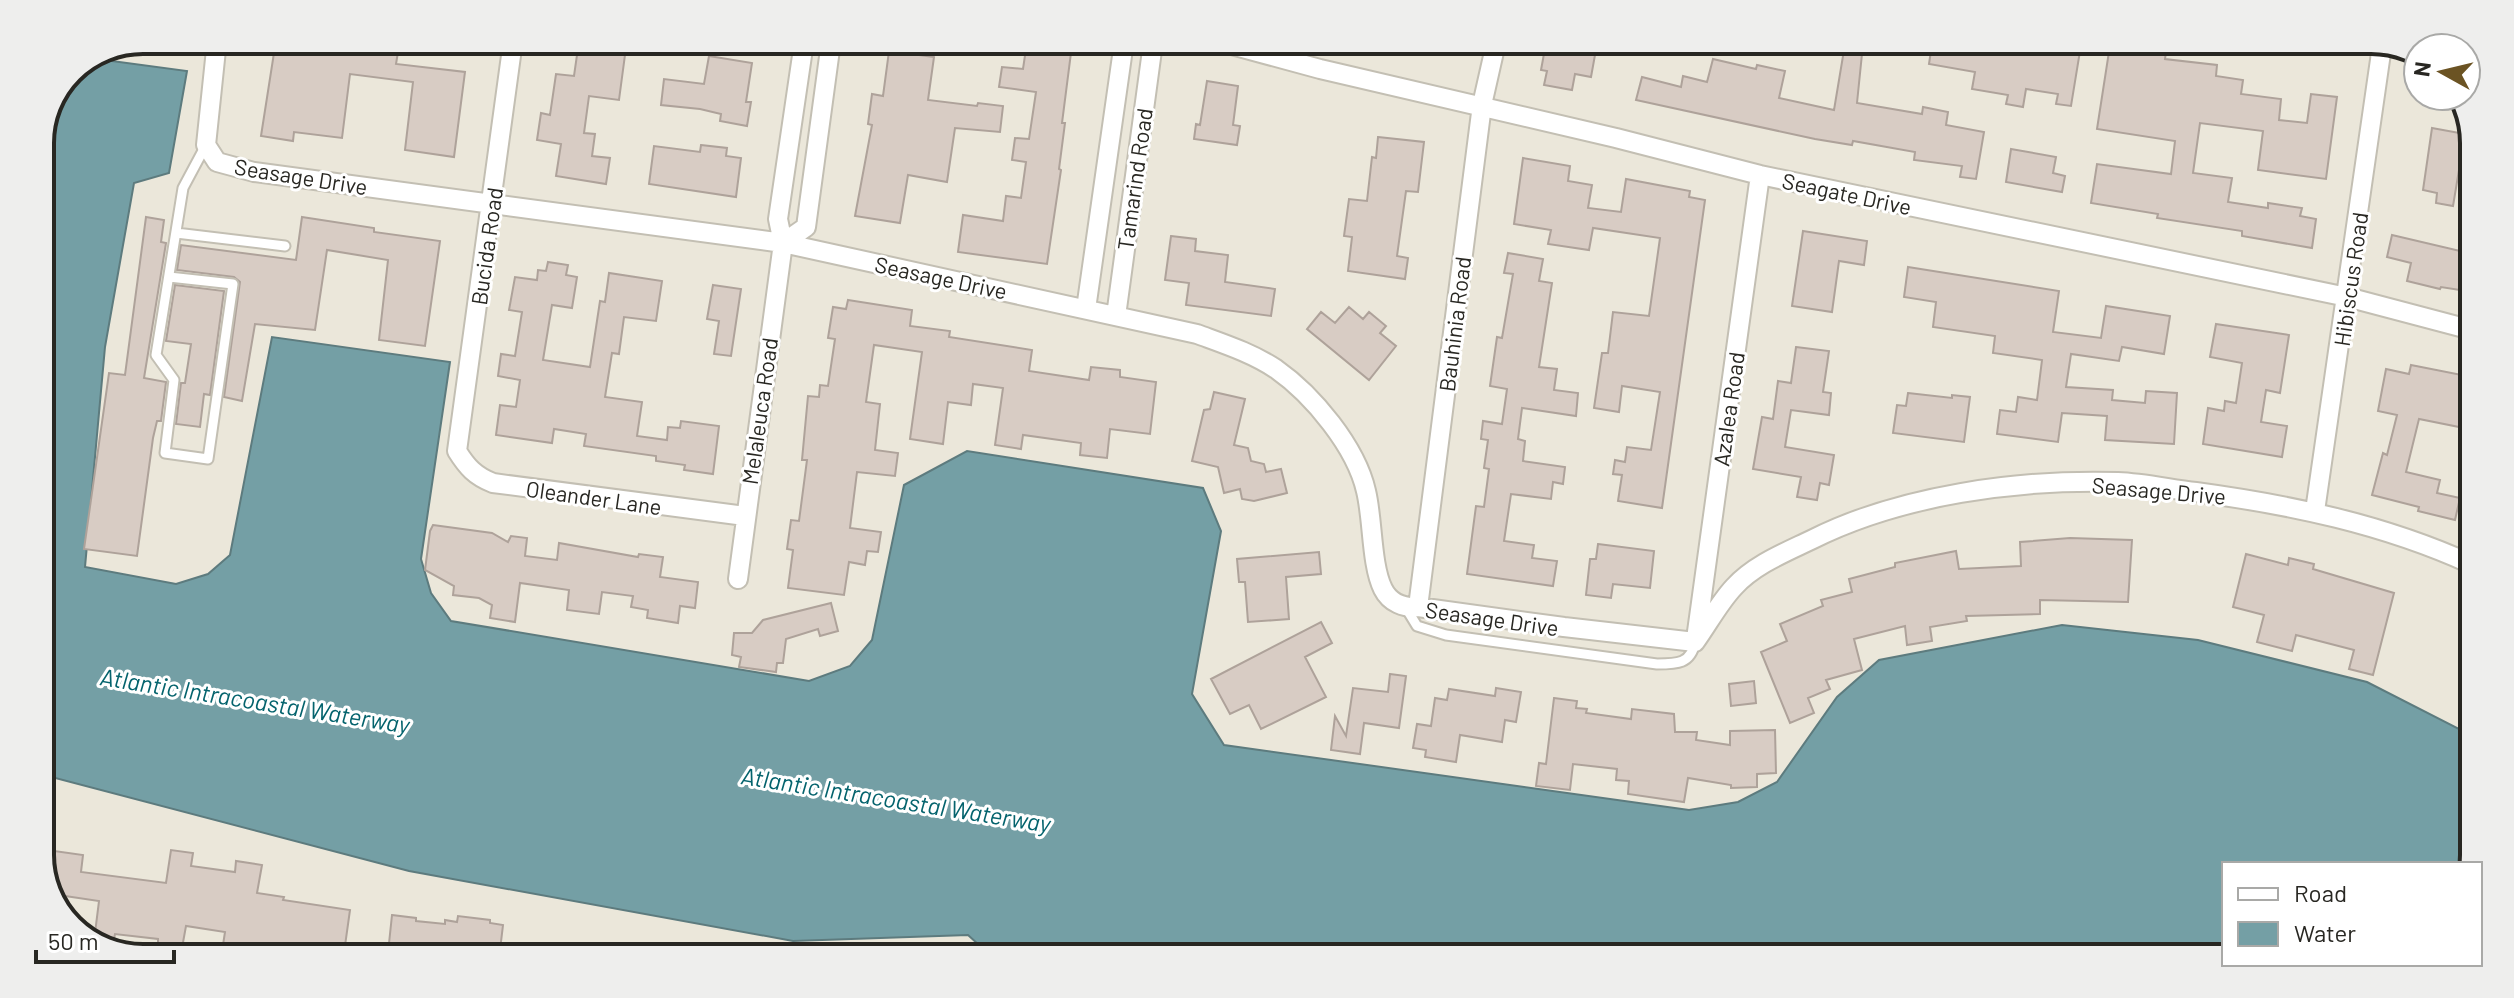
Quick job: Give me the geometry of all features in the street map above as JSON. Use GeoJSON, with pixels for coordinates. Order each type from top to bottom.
{"type":"FeatureCollection","features":[{"type":"Feature","properties":{"kind":"street"},"geometry":{"type":"LineString","coordinates":[[206,145],[216,54]]}},
{"type":"Feature","properties":{"kind":"street","name":"Bucida Road"},"geometry":{"type":"LineString","coordinates":[[457,451],[511,54]]}},
{"type":"Feature","properties":{"kind":"street","name":"Melaleuca Road"},"geometry":{"type":"LineString","coordinates":[[738,579],[783,243],[778,219],[802,54]]}},
{"type":"Feature","properties":{"kind":"street"},"geometry":{"type":"LineString","coordinates":[[783,243],[806,227],[829,54]]}},
{"type":"Feature","properties":{"kind":"street","name":"Tamarind Road"},"geometry":{"type":"LineString","coordinates":[[1086,309],[1122,54]]}},
{"type":"Feature","properties":{"kind":"street","name":"Tamarind Road"},"geometry":{"type":"LineString","coordinates":[[1116,316],[1152,54]]}},
{"type":"Feature","properties":{"kind":"street","name":"Seagate Drive"},"geometry":{"type":"LineString","coordinates":[[1265,54],[1760,175],[2347,297],[2460,327]]}},
{"type":"Feature","properties":{"kind":"street","name":"Bauhinia Road"},"geometry":{"type":"LineString","coordinates":[[1412,607],[1482,105],[1494,54]]}},
{"type":"Feature","properties":{"kind":"street","name":"Hibiscus Road"},"geometry":{"type":"LineString","coordinates":[[2315,511],[2381,55]]}},
{"type":"Feature","properties":{"kind":"street","name":"Seasage Drive"},"geometry":{"type":"LineString","coordinates":[[206,145],[217,162],[254,172],[783,243],[1197,334],[1242,351],[1278,370],[1312,401],[1339,435],[1362,476],[1383,590],[1395,603],[1412,607],[1695,642],[1733,588],[1770,560],[1836,527],[1934,499],[2058,483],[2121,482],[2315,511],[2428,545],[2460,559]]}},
{"type":"Feature","properties":{"kind":"street","name":"Azalea Road"},"geometry":{"type":"LineString","coordinates":[[1695,642],[1760,175]]}},
{"type":"Feature","properties":{"kind":"street","name":"Oleander Lane"},"geometry":{"type":"LineString","coordinates":[[457,451],[477,477],[493,483],[745,516]]}},
{"type":"Feature","properties":{"kind":"lane"},"geometry":{"type":"LineString","coordinates":[[169,277],[233,284],[208,459],[165,453],[174,380],[156,355],[183,188],[206,145]]}},
{"type":"Feature","properties":{"kind":"lane"},"geometry":{"type":"LineString","coordinates":[[176,233],[285,246]]}},
{"type":"Feature","properties":{"kind":"lane"},"geometry":{"type":"LineString","coordinates":[[1412,607],[1417,626],[1446,635],[1657,664],[1682,663],[1690,657],[1695,642]]}},
{"type":"Feature","properties":{"kind":"water","name":"Atlantic Intracoastal Waterway"},"geometry":{"type":"Polygon","coordinates":[[[109,61],[187,71],[169,173],[134,183],[105,347],[85,567],[176,584],[208,574],[230,555],[272,337],[450,362],[421,559],[431,593],[451,621],[809,681],[850,666],[872,640],[904,485],[967,451],[1203,488],[1221,531],[1192,694],[1224,745],[1689,810],[1738,802],[1777,782],[1837,697],[1879,660],[2062,625],[2198,640],[2367,682],[2460,729],[2459,862],[2222,862],[2222,944],[978,944],[968,935],[793,941],[409,871],[54,778],[54,143],[61,109],[69,94],[80,80],[109,61]]]}},
{"type":"Feature","properties":{"kind":"building"},"geometry":{"type":"Polygon","coordinates":[[[274,54],[398,54],[396,64],[465,72],[454,157],[405,150],[413,82],[350,74],[342,138],[294,132],[293,141],[261,136],[274,54]]]}},
{"type":"Feature","properties":{"kind":"building"},"geometry":{"type":"Polygon","coordinates":[[[577,54],[625,55],[619,100],[589,96],[584,133],[595,134],[592,156],[610,158],[606,184],[556,176],[561,144],[537,140],[541,113],[550,115],[556,74],[574,76],[577,54]]]}},
{"type":"Feature","properties":{"kind":"building"},"geometry":{"type":"Polygon","coordinates":[[[889,54],[912,54],[934,57],[928,100],[1003,106],[1000,132],[955,128],[947,182],[908,175],[900,223],[855,216],[872,125],[868,124],[872,94],[883,96],[889,54]]]}},
{"type":"Feature","properties":{"kind":"building"},"geometry":{"type":"Polygon","coordinates":[[[1025,54],[1071,54],[1062,123],[1065,123],[1061,170],[1047,264],[958,252],[963,215],[1003,221],[1006,196],[1021,198],[1026,162],[1012,160],[1015,138],[1029,139],[1036,92],[999,87],[1002,67],[1023,69],[1025,54]]]}},
{"type":"Feature","properties":{"kind":"building"},"geometry":{"type":"Polygon","coordinates":[[[1544,54],[1595,54],[1591,77],[1575,74],[1572,90],[1544,85],[1547,71],[1541,70],[1544,54]]]}},
{"type":"Feature","properties":{"kind":"building"},"geometry":{"type":"Polygon","coordinates":[[[1843,54],[1862,54],[1857,103],[1922,114],[1923,107],[1948,112],[1946,125],[1984,132],[1976,179],[1960,177],[1962,166],[1914,160],[1915,152],[1853,141],[1852,145],[1815,139],[1636,100],[1642,77],[1681,87],[1683,76],[1707,82],[1713,59],[1756,69],[1757,65],[1785,71],[1779,98],[1834,110],[1843,54]]]}},
{"type":"Feature","properties":{"kind":"building"},"geometry":{"type":"Polygon","coordinates":[[[1930,54],[2080,54],[2071,106],[2056,104],[2058,94],[2026,89],[2023,107],[2006,104],[2008,95],[1972,89],[1975,72],[1929,64],[1930,54]]]}},
{"type":"Feature","properties":{"kind":"building"},"geometry":{"type":"Polygon","coordinates":[[[2109,54],[2166,54],[2165,59],[2217,65],[2216,76],[2243,80],[2241,94],[2281,99],[2279,120],[2307,123],[2311,94],[2337,97],[2326,179],[2258,170],[2263,131],[2200,123],[2193,173],[2232,178],[2228,202],[2268,208],[2268,203],[2302,208],[2300,216],[2316,219],[2312,248],[2242,236],[2242,231],[2157,218],[2158,214],[2091,203],[2097,164],[2171,174],[2175,141],[2097,129],[2109,54]]]}},
{"type":"Feature","properties":{"kind":"building"},"geometry":{"type":"Polygon","coordinates":[[[709,56],[752,63],[746,102],[751,102],[747,126],[720,121],[721,114],[661,105],[664,79],[704,84],[709,56]]]}},
{"type":"Feature","properties":{"kind":"building"},"geometry":{"type":"Polygon","coordinates":[[[1207,81],[1238,86],[1233,125],[1240,126],[1237,145],[1194,139],[1196,124],[1200,125],[1207,81]]]}},
{"type":"Feature","properties":{"kind":"building"},"geometry":{"type":"Polygon","coordinates":[[[2432,128],[2459,133],[2460,164],[2453,206],[2436,203],[2437,193],[2423,190],[2432,128]]]}},
{"type":"Feature","properties":{"kind":"building"},"geometry":{"type":"Polygon","coordinates":[[[1378,137],[1424,142],[1418,192],[1406,191],[1397,256],[1408,258],[1405,279],[1348,271],[1352,237],[1344,236],[1349,199],[1367,201],[1372,157],[1376,158],[1378,137]]]}},
{"type":"Feature","properties":{"kind":"building"},"geometry":{"type":"Polygon","coordinates":[[[701,145],[727,148],[726,156],[741,158],[736,197],[649,184],[654,146],[700,152],[701,145]]]}},
{"type":"Feature","properties":{"kind":"building"},"geometry":{"type":"Polygon","coordinates":[[[2011,149],[2056,157],[2053,173],[2065,176],[2062,192],[2006,182],[2011,149]]]}},
{"type":"Feature","properties":{"kind":"building"},"geometry":{"type":"Polygon","coordinates":[[[1523,158],[1570,166],[1568,181],[1592,185],[1588,208],[1621,212],[1626,179],[1690,191],[1689,197],[1705,200],[1662,508],[1618,501],[1622,475],[1613,474],[1615,460],[1625,462],[1627,447],[1651,450],[1660,392],[1622,386],[1619,412],[1594,408],[1602,353],[1608,353],[1613,312],[1649,316],[1660,238],[1593,228],[1589,250],[1548,244],[1551,230],[1514,224],[1523,158]]]}},
{"type":"Feature","properties":{"kind":"building"},"geometry":{"type":"Polygon","coordinates":[[[146,217],[164,220],[161,242],[166,243],[144,378],[166,382],[161,421],[157,421],[153,438],[137,556],[84,549],[109,373],[125,375],[146,217]]]}},
{"type":"Feature","properties":{"kind":"building"},"geometry":{"type":"Polygon","coordinates":[[[302,217],[374,228],[374,232],[440,241],[425,346],[379,340],[388,260],[327,250],[315,330],[255,324],[242,401],[224,397],[240,282],[234,277],[177,270],[181,245],[296,260],[302,217]]]}},
{"type":"Feature","properties":{"kind":"building"},"geometry":{"type":"Polygon","coordinates":[[[1803,231],[1867,241],[1864,265],[1839,261],[1832,312],[1792,306],[1803,231]]]}},
{"type":"Feature","properties":{"kind":"building"},"geometry":{"type":"Polygon","coordinates":[[[2392,235],[2460,251],[2460,290],[2407,281],[2411,263],[2387,257],[2392,235]]]}},
{"type":"Feature","properties":{"kind":"building"},"geometry":{"type":"Polygon","coordinates":[[[1171,236],[1196,239],[1195,251],[1228,255],[1225,282],[1275,289],[1271,316],[1186,305],[1189,283],[1165,280],[1171,236]]]}},
{"type":"Feature","properties":{"kind":"building"},"geometry":{"type":"Polygon","coordinates":[[[1508,253],[1543,259],[1539,281],[1552,283],[1539,367],[1557,369],[1554,390],[1578,393],[1576,416],[1522,408],[1518,439],[1525,441],[1523,461],[1565,467],[1563,484],[1553,482],[1551,499],[1511,494],[1504,541],[1534,545],[1532,558],[1557,561],[1553,586],[1467,574],[1476,506],[1484,507],[1489,469],[1484,468],[1488,440],[1481,439],[1483,421],[1502,424],[1507,389],[1490,386],[1497,337],[1502,338],[1513,274],[1504,273],[1508,253]]]}},
{"type":"Feature","properties":{"kind":"building"},"geometry":{"type":"Polygon","coordinates":[[[548,262],[568,265],[566,275],[577,277],[572,308],[552,305],[543,360],[590,367],[600,301],[605,302],[609,273],[662,281],[656,321],[624,317],[619,354],[612,353],[605,397],[642,402],[637,436],[667,440],[668,427],[680,428],[681,421],[719,426],[713,474],[684,470],[685,465],[656,461],[656,456],[584,446],[586,434],[554,429],[552,443],[496,435],[500,405],[516,407],[520,380],[498,376],[501,354],[515,356],[522,312],[509,310],[515,277],[537,280],[538,270],[546,271],[548,262]]]}},
{"type":"Feature","properties":{"kind":"building"},"geometry":{"type":"Polygon","coordinates":[[[1908,267],[2059,291],[2053,332],[2101,338],[2106,306],[2170,316],[2164,354],[2122,347],[2119,361],[2071,354],[2066,387],[2113,390],[2112,400],[2145,403],[2146,391],[2177,393],[2174,444],[2105,440],[2107,416],[2062,413],[2058,442],[1997,434],[2000,410],[2016,412],[2018,397],[2037,400],[2042,360],[1993,353],[1995,336],[1933,327],[1936,302],[1904,297],[1908,267]]]}},
{"type":"Feature","properties":{"kind":"building"},"geometry":{"type":"Polygon","coordinates":[[[175,285],[224,291],[210,395],[204,394],[200,427],[176,424],[181,383],[185,383],[191,344],[166,341],[175,285]]]}},
{"type":"Feature","properties":{"kind":"building"},"geometry":{"type":"Polygon","coordinates":[[[713,285],[741,289],[731,356],[714,354],[719,321],[707,319],[713,285]]]}},
{"type":"Feature","properties":{"kind":"building"},"geometry":{"type":"Polygon","coordinates":[[[848,300],[912,310],[910,326],[950,331],[949,337],[1032,350],[1029,371],[1089,380],[1091,367],[1120,370],[1120,377],[1156,382],[1150,434],[1110,429],[1107,458],[1080,455],[1081,443],[1023,435],[1021,449],[995,445],[1003,388],[973,384],[971,405],[948,402],[943,444],[910,439],[922,352],[874,345],[866,402],[880,404],[875,450],[898,453],[895,476],[857,472],[850,528],[881,532],[878,552],[867,551],[865,565],[849,562],[844,595],[788,588],[793,550],[787,549],[791,520],[799,521],[807,460],[802,460],[808,396],[819,397],[820,385],[828,386],[835,339],[828,338],[833,307],[846,309],[848,300]]]}},
{"type":"Feature","properties":{"kind":"building"},"geometry":{"type":"Polygon","coordinates":[[[1349,307],[1363,319],[1369,312],[1386,326],[1380,333],[1396,346],[1369,380],[1307,329],[1321,312],[1335,323],[1349,307]]]}},
{"type":"Feature","properties":{"kind":"building"},"geometry":{"type":"Polygon","coordinates":[[[2216,324],[2289,335],[2280,393],[2266,390],[2261,422],[2287,426],[2282,457],[2203,444],[2208,408],[2224,411],[2225,401],[2236,403],[2242,363],[2210,357],[2216,324]]]}},
{"type":"Feature","properties":{"kind":"building"},"geometry":{"type":"Polygon","coordinates":[[[1796,347],[1829,351],[1823,392],[1831,393],[1829,415],[1791,410],[1785,447],[1834,455],[1829,485],[1820,483],[1817,500],[1797,497],[1801,477],[1753,469],[1762,417],[1773,419],[1778,381],[1791,383],[1796,347]]]}},
{"type":"Feature","properties":{"kind":"building"},"geometry":{"type":"Polygon","coordinates":[[[2411,365],[2460,375],[2460,427],[2419,419],[2406,472],[2440,480],[2437,493],[2460,498],[2455,520],[2372,495],[2397,415],[2378,411],[2386,369],[2409,374],[2411,365]]]}},
{"type":"Feature","properties":{"kind":"building"},"geometry":{"type":"Polygon","coordinates":[[[1214,392],[1245,399],[1234,445],[1248,448],[1251,461],[1264,464],[1266,472],[1281,469],[1287,493],[1254,501],[1242,499],[1240,489],[1224,493],[1218,467],[1192,461],[1204,410],[1210,409],[1214,392]]]}},
{"type":"Feature","properties":{"kind":"building"},"geometry":{"type":"Polygon","coordinates":[[[1908,393],[1970,397],[1964,442],[1893,433],[1897,405],[1906,406],[1908,393]]]}},
{"type":"Feature","properties":{"kind":"building"},"geometry":{"type":"Polygon","coordinates":[[[433,525],[492,533],[508,542],[511,536],[527,538],[525,556],[557,560],[559,543],[638,557],[639,554],[663,557],[660,577],[698,582],[695,608],[680,606],[678,623],[647,618],[648,610],[631,607],[633,596],[602,592],[599,614],[567,610],[569,590],[520,583],[515,622],[490,618],[492,605],[479,598],[453,595],[454,586],[425,570],[433,525]]]}},
{"type":"Feature","properties":{"kind":"building"},"geometry":{"type":"Polygon","coordinates":[[[2070,538],[2132,540],[2128,602],[2040,600],[2040,614],[1966,616],[1967,621],[1930,627],[1932,641],[1907,645],[1905,626],[1854,639],[1862,670],[1826,680],[1830,689],[1808,698],[1814,713],[1790,723],[1761,652],[1787,641],[1780,624],[1823,606],[1821,600],[1852,592],[1849,579],[1895,567],[1895,563],[1956,551],[1959,569],[2021,566],[2020,542],[2070,538]]]}},
{"type":"Feature","properties":{"kind":"building"},"geometry":{"type":"Polygon","coordinates":[[[1598,544],[1654,551],[1650,588],[1613,584],[1611,598],[1586,595],[1590,559],[1596,559],[1598,544]]]}},
{"type":"Feature","properties":{"kind":"building"},"geometry":{"type":"Polygon","coordinates":[[[1319,552],[1321,574],[1286,577],[1289,619],[1248,622],[1245,582],[1239,582],[1237,559],[1319,552]]]}},
{"type":"Feature","properties":{"kind":"building"},"geometry":{"type":"Polygon","coordinates":[[[2246,554],[2288,565],[2289,558],[2314,564],[2313,569],[2394,593],[2373,675],[2349,669],[2354,650],[2296,635],[2292,651],[2257,642],[2264,615],[2233,607],[2246,554]]]}},
{"type":"Feature","properties":{"kind":"building"},"geometry":{"type":"Polygon","coordinates":[[[831,603],[838,631],[820,636],[818,629],[786,639],[783,663],[777,663],[776,672],[739,667],[741,657],[732,655],[734,633],[752,633],[763,620],[831,603]]]}},
{"type":"Feature","properties":{"kind":"building"},"geometry":{"type":"Polygon","coordinates":[[[1321,622],[1332,643],[1305,657],[1326,697],[1261,729],[1249,705],[1230,714],[1211,679],[1321,622]]]}},
{"type":"Feature","properties":{"kind":"building"},"geometry":{"type":"Polygon","coordinates":[[[1390,674],[1406,676],[1399,728],[1364,723],[1360,754],[1331,750],[1335,716],[1346,736],[1353,688],[1388,692],[1390,674]]]}},
{"type":"Feature","properties":{"kind":"building"},"geometry":{"type":"Polygon","coordinates":[[[1754,681],[1756,703],[1731,706],[1729,684],[1754,681]]]}},
{"type":"Feature","properties":{"kind":"building"},"geometry":{"type":"Polygon","coordinates":[[[1496,688],[1521,692],[1516,722],[1505,720],[1502,742],[1460,735],[1456,762],[1425,757],[1426,750],[1413,748],[1417,724],[1431,726],[1435,698],[1447,700],[1449,689],[1495,696],[1496,688]]]}},
{"type":"Feature","properties":{"kind":"building"},"geometry":{"type":"Polygon","coordinates":[[[1554,698],[1577,701],[1576,708],[1587,709],[1586,713],[1631,719],[1632,709],[1674,714],[1675,732],[1697,732],[1696,740],[1730,745],[1730,731],[1775,730],[1776,773],[1757,774],[1757,787],[1731,788],[1731,785],[1688,778],[1684,802],[1628,794],[1629,781],[1616,780],[1617,769],[1573,764],[1570,790],[1536,786],[1539,763],[1546,764],[1554,698]]]}},
{"type":"Feature","properties":{"kind":"building"},"geometry":{"type":"Polygon","coordinates":[[[171,850],[193,853],[191,866],[235,872],[236,861],[262,865],[257,893],[350,910],[345,944],[223,944],[225,932],[186,926],[183,944],[158,944],[158,939],[115,934],[114,939],[95,930],[99,901],[64,896],[56,872],[54,851],[83,855],[81,872],[166,883],[171,850]]]}},
{"type":"Feature","properties":{"kind":"building"},"geometry":{"type":"Polygon","coordinates":[[[392,915],[445,924],[445,920],[457,922],[458,916],[503,925],[501,944],[389,944],[392,915]]]}}]}
